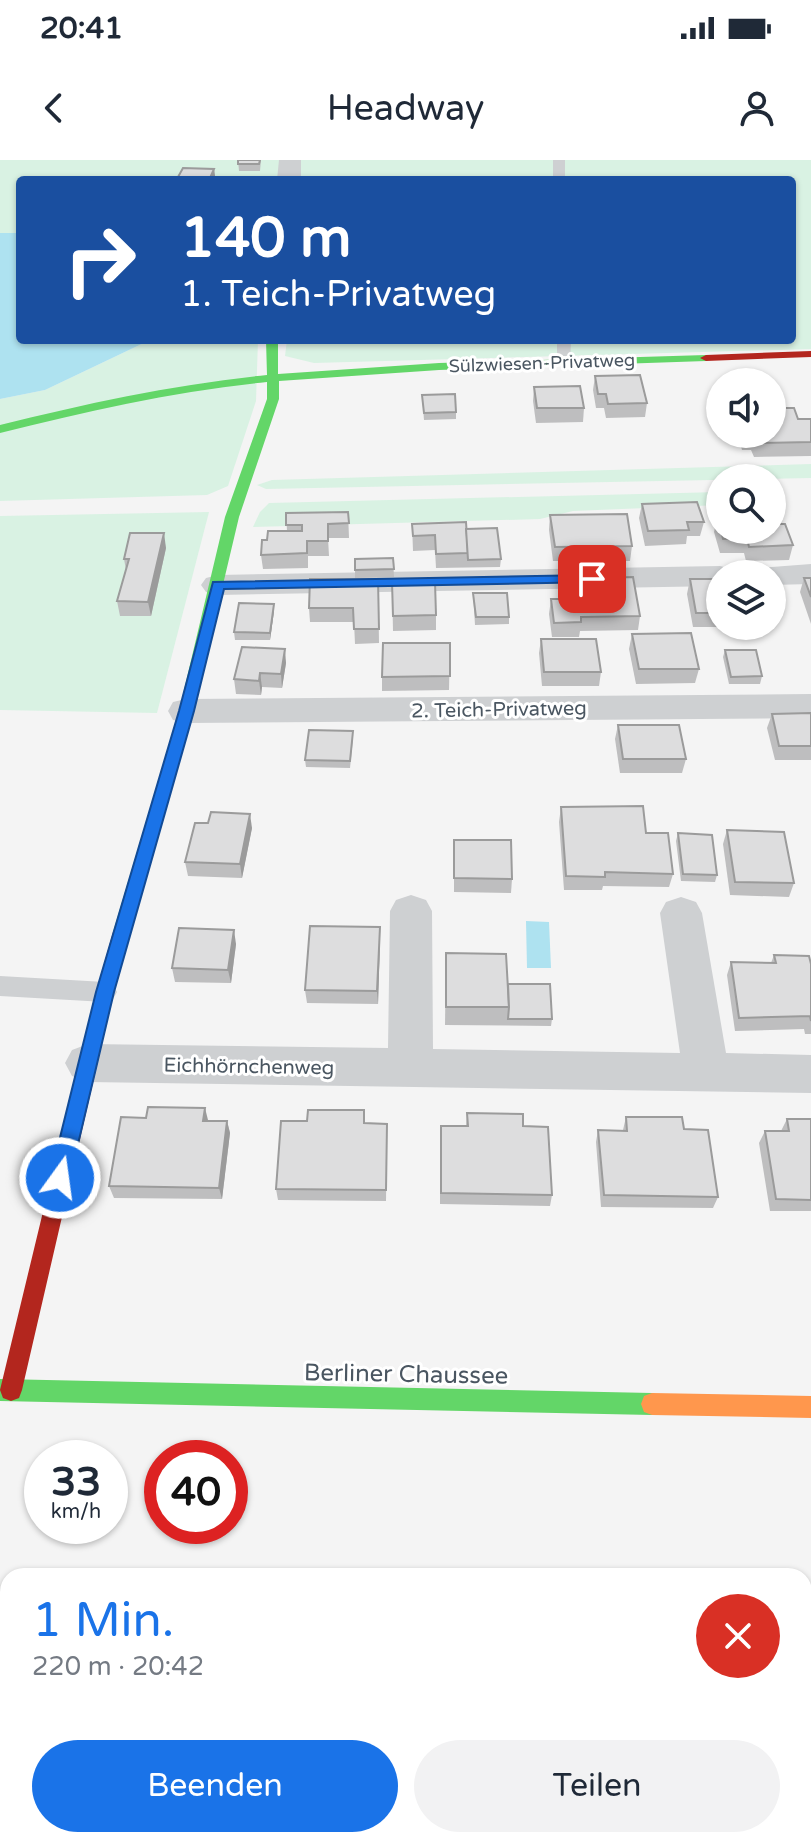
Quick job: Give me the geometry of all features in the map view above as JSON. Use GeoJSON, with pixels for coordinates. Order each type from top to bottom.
{"type":"FeatureCollection","features":[{"type":"Feature","properties":{"kind":"street"},"geometry":{"type":"LineString","coordinates":[[6,1390],[105,992],[186,711],[232,517],[273,399],[272,344]]}},
{"type":"Feature","properties":{"kind":"street","name":"Sülzwiesen-Privatweg"},"geometry":{"type":"LineString","coordinates":[[0,429],[58,411],[152,391],[311,371],[811,354]]}},
{"type":"Feature","properties":{"kind":"street"},"geometry":{"type":"LineString","coordinates":[[786,575],[811,574]]}},
{"type":"Feature","properties":{"kind":"street"},"geometry":{"type":"LineString","coordinates":[[218,585],[706,576]]}},
{"type":"Feature","properties":{"kind":"street","name":"2. Teich-Privatweg"},"geometry":{"type":"LineString","coordinates":[[186,711],[811,706]]}},
{"type":"Feature","properties":{"kind":"street"},"geometry":{"type":"LineString","coordinates":[[410,1069],[411,911]]}},
{"type":"Feature","properties":{"kind":"street"},"geometry":{"type":"LineString","coordinates":[[681,913],[706,1072]]}},
{"type":"Feature","properties":{"kind":"street","name":"Eichhörnchenweg"},"geometry":{"type":"LineString","coordinates":[[88,1063],[811,1074]]}},
{"type":"Feature","properties":{"kind":"street","name":"Berliner Chaussee"},"geometry":{"type":"LineString","coordinates":[[6,1390],[811,1407]]}},
{"type":"Feature","properties":{"kind":"lane"},"geometry":{"type":"LineString","coordinates":[[564,344],[565,362]]}},
{"type":"Feature","properties":{"kind":"lane"},"geometry":{"type":"LineString","coordinates":[[0,986],[105,992]]}},
{"type":"Feature","properties":{"kind":"green space"},"geometry":{"type":"Polygon","coordinates":[[[0,160],[811,160],[811,349],[314,363],[285,356],[286,344],[796,344],[796,176],[16,176],[16,233],[0,233],[0,160]]]}},
{"type":"Feature","properties":{"kind":"green space"},"geometry":{"type":"Polygon","coordinates":[[[142,344],[258,344],[256,401],[228,486],[207,495],[0,501],[0,399],[45,390],[142,344]]]}},
{"type":"Feature","properties":{"kind":"green space"},"geometry":{"type":"Polygon","coordinates":[[[811,464],[811,478],[786,479],[786,465],[811,464]]]}},
{"type":"Feature","properties":{"kind":"green space"},"geometry":{"type":"Polygon","coordinates":[[[706,467],[706,480],[266,489],[257,485],[272,480],[706,467]]]}},
{"type":"Feature","properties":{"kind":"green space"},"geometry":{"type":"Polygon","coordinates":[[[706,492],[706,506],[573,511],[540,519],[253,527],[260,512],[269,503],[706,492]]]}},
{"type":"Feature","properties":{"kind":"green space"},"geometry":{"type":"Polygon","coordinates":[[[209,512],[157,713],[0,710],[0,516],[209,512]]]}},
{"type":"Feature","properties":{"kind":"water"},"geometry":{"type":"Polygon","coordinates":[[[0,233],[16,233],[16,344],[142,344],[45,390],[0,399],[0,233]]]}},
{"type":"Feature","properties":{"kind":"water"},"geometry":{"type":"Polygon","coordinates":[[[526,921],[549,922],[551,968],[527,968],[526,921]]]}},
{"type":"Feature","properties":{"kind":"building"},"geometry":{"type":"Polygon","coordinates":[[[238,160],[260,160],[259,164],[238,164],[238,160]]]}},
{"type":"Feature","properties":{"kind":"building"},"geometry":{"type":"Polygon","coordinates":[[[183,168],[214,169],[211,176],[179,176],[183,168]]]}},
{"type":"Feature","properties":{"kind":"building"},"geometry":{"type":"Polygon","coordinates":[[[640,375],[647,403],[608,404],[606,394],[598,394],[595,376],[640,375]]]}},
{"type":"Feature","properties":{"kind":"building"},"geometry":{"type":"Polygon","coordinates":[[[580,386],[584,408],[537,408],[534,387],[580,386]]]}},
{"type":"Feature","properties":{"kind":"building"},"geometry":{"type":"Polygon","coordinates":[[[455,394],[456,412],[424,413],[422,395],[455,394]]]}},
{"type":"Feature","properties":{"kind":"building"},"geometry":{"type":"Polygon","coordinates":[[[786,408],[794,408],[798,419],[811,419],[811,442],[786,442],[786,408]]]}},
{"type":"Feature","properties":{"kind":"building"},"geometry":{"type":"Polygon","coordinates":[[[697,502],[704,522],[687,522],[689,530],[648,531],[642,504],[697,502]]]}},
{"type":"Feature","properties":{"kind":"building"},"geometry":{"type":"Polygon","coordinates":[[[348,512],[349,523],[328,524],[328,541],[307,541],[307,553],[261,555],[262,540],[267,540],[268,531],[302,531],[302,525],[286,525],[286,513],[348,512]]]}},
{"type":"Feature","properties":{"kind":"building"},"geometry":{"type":"Polygon","coordinates":[[[627,514],[632,546],[555,547],[550,515],[627,514]]]}},
{"type":"Feature","properties":{"kind":"building"},"geometry":{"type":"Polygon","coordinates":[[[466,522],[468,553],[436,554],[435,535],[413,536],[412,524],[466,522]]]}},
{"type":"Feature","properties":{"kind":"building"},"geometry":{"type":"Polygon","coordinates":[[[786,527],[793,545],[749,547],[748,544],[786,544],[786,527]]]}},
{"type":"Feature","properties":{"kind":"building"},"geometry":{"type":"Polygon","coordinates":[[[497,528],[501,559],[468,560],[466,529],[497,528]]]}},
{"type":"Feature","properties":{"kind":"building"},"geometry":{"type":"Polygon","coordinates":[[[130,533],[164,533],[148,602],[117,601],[129,559],[124,559],[130,533]]]}},
{"type":"Feature","properties":{"kind":"building"},"geometry":{"type":"Polygon","coordinates":[[[393,558],[394,569],[355,570],[355,559],[393,558]]]}},
{"type":"Feature","properties":{"kind":"building"},"geometry":{"type":"Polygon","coordinates":[[[633,577],[640,616],[581,617],[581,622],[554,623],[551,599],[566,599],[563,579],[633,577]]]}},
{"type":"Feature","properties":{"kind":"building"},"geometry":{"type":"Polygon","coordinates":[[[804,578],[811,578],[811,597],[804,578]]]}},
{"type":"Feature","properties":{"kind":"building"},"geometry":{"type":"Polygon","coordinates":[[[310,579],[378,579],[379,629],[354,629],[353,608],[309,608],[310,579]]]}},
{"type":"Feature","properties":{"kind":"building"},"geometry":{"type":"Polygon","coordinates":[[[690,579],[706,579],[706,613],[696,613],[690,579]]]}},
{"type":"Feature","properties":{"kind":"building"},"geometry":{"type":"Polygon","coordinates":[[[392,582],[435,582],[436,615],[393,616],[392,582]]]}},
{"type":"Feature","properties":{"kind":"building"},"geometry":{"type":"Polygon","coordinates":[[[473,593],[507,593],[509,617],[476,617],[473,593]]]}},
{"type":"Feature","properties":{"kind":"building"},"geometry":{"type":"Polygon","coordinates":[[[239,603],[274,604],[270,633],[234,632],[239,603]]]}},
{"type":"Feature","properties":{"kind":"building"},"geometry":{"type":"Polygon","coordinates":[[[691,633],[699,669],[639,669],[632,634],[691,633]]]}},
{"type":"Feature","properties":{"kind":"building"},"geometry":{"type":"Polygon","coordinates":[[[541,639],[596,639],[601,672],[544,672],[541,639]]]}},
{"type":"Feature","properties":{"kind":"building"},"geometry":{"type":"Polygon","coordinates":[[[383,643],[450,643],[450,676],[382,677],[383,643]]]}},
{"type":"Feature","properties":{"kind":"building"},"geometry":{"type":"Polygon","coordinates":[[[242,647],[285,649],[281,674],[260,673],[259,681],[234,679],[242,647]]]}},
{"type":"Feature","properties":{"kind":"building"},"geometry":{"type":"Polygon","coordinates":[[[725,650],[756,650],[762,676],[731,677],[725,650]]]}},
{"type":"Feature","properties":{"kind":"building"},"geometry":{"type":"Polygon","coordinates":[[[811,713],[811,746],[779,746],[772,714],[811,713]]]}},
{"type":"Feature","properties":{"kind":"building"},"geometry":{"type":"Polygon","coordinates":[[[618,725],[679,725],[686,759],[623,759],[618,725]]]}},
{"type":"Feature","properties":{"kind":"building"},"geometry":{"type":"Polygon","coordinates":[[[309,730],[353,731],[350,761],[305,760],[309,730]]]}},
{"type":"Feature","properties":{"kind":"building"},"geometry":{"type":"Polygon","coordinates":[[[643,806],[646,833],[668,833],[673,874],[605,872],[605,877],[566,876],[561,807],[643,806]]]}},
{"type":"Feature","properties":{"kind":"building"},"geometry":{"type":"Polygon","coordinates":[[[211,812],[250,814],[240,864],[185,862],[195,823],[208,823],[211,812]]]}},
{"type":"Feature","properties":{"kind":"building"},"geometry":{"type":"Polygon","coordinates":[[[727,830],[784,832],[794,883],[735,882],[727,830]]]}},
{"type":"Feature","properties":{"kind":"building"},"geometry":{"type":"Polygon","coordinates":[[[678,833],[712,835],[717,875],[683,874],[678,833]]]}},
{"type":"Feature","properties":{"kind":"building"},"geometry":{"type":"Polygon","coordinates":[[[454,840],[511,840],[512,879],[454,878],[454,840]]]}},
{"type":"Feature","properties":{"kind":"building"},"geometry":{"type":"Polygon","coordinates":[[[310,926],[380,927],[377,991],[305,990],[310,926]]]}},
{"type":"Feature","properties":{"kind":"building"},"geometry":{"type":"Polygon","coordinates":[[[179,928],[234,930],[228,970],[172,968],[179,928]]]}},
{"type":"Feature","properties":{"kind":"building"},"geometry":{"type":"Polygon","coordinates":[[[446,953],[506,954],[509,1007],[446,1007],[446,953]]]}},
{"type":"Feature","properties":{"kind":"building"},"geometry":{"type":"Polygon","coordinates":[[[774,955],[809,956],[811,1021],[810,1016],[739,1018],[731,962],[776,963],[774,955]]]}},
{"type":"Feature","properties":{"kind":"building"},"geometry":{"type":"Polygon","coordinates":[[[508,984],[550,984],[552,1019],[508,1019],[508,984]]]}},
{"type":"Feature","properties":{"kind":"building"},"geometry":{"type":"Polygon","coordinates":[[[148,1107],[205,1108],[203,1121],[227,1121],[219,1188],[109,1186],[121,1117],[146,1118],[148,1107]]]}},
{"type":"Feature","properties":{"kind":"building"},"geometry":{"type":"Polygon","coordinates":[[[308,1110],[364,1110],[364,1123],[387,1124],[386,1190],[276,1189],[281,1121],[307,1121],[308,1110]]]}},
{"type":"Feature","properties":{"kind":"building"},"geometry":{"type":"Polygon","coordinates":[[[467,1113],[523,1114],[523,1126],[548,1127],[552,1195],[441,1193],[441,1126],[468,1126],[467,1113]]]}},
{"type":"Feature","properties":{"kind":"building"},"geometry":{"type":"Polygon","coordinates":[[[626,1117],[682,1117],[684,1129],[708,1130],[718,1197],[604,1195],[598,1130],[627,1131],[626,1117]]]}},
{"type":"Feature","properties":{"kind":"building"},"geometry":{"type":"Polygon","coordinates":[[[787,1119],[811,1119],[811,1200],[776,1199],[765,1131],[789,1131],[787,1119]]]}},
{"type":"Feature","properties":{"kind":"traffic: fast"},"geometry":{"type":"LineString","coordinates":[[122,932],[186,711],[232,517],[273,399],[272,344]]}},
{"type":"Feature","properties":{"kind":"traffic: fast"},"geometry":{"type":"LineString","coordinates":[[0,429],[87,407],[262,379],[439,366],[706,358]]}},
{"type":"Feature","properties":{"kind":"traffic: fast"},"geometry":{"type":"LineString","coordinates":[[0,1390],[652,1404]]}},
{"type":"Feature","properties":{"kind":"traffic: slow"},"geometry":{"type":"LineString","coordinates":[[652,1404],[811,1407]]}},
{"type":"Feature","properties":{"kind":"traffic: jam"},"geometry":{"type":"LineString","coordinates":[[706,358],[811,354]]}},
{"type":"Feature","properties":{"kind":"traffic: jam"},"geometry":{"type":"LineString","coordinates":[[11,1390],[122,932]]}},
{"type":"Feature","properties":{"kind":"route"},"geometry":{"type":"LineString","coordinates":[[60,1178],[105,992],[186,711],[218,585],[592,579]]}}]}
